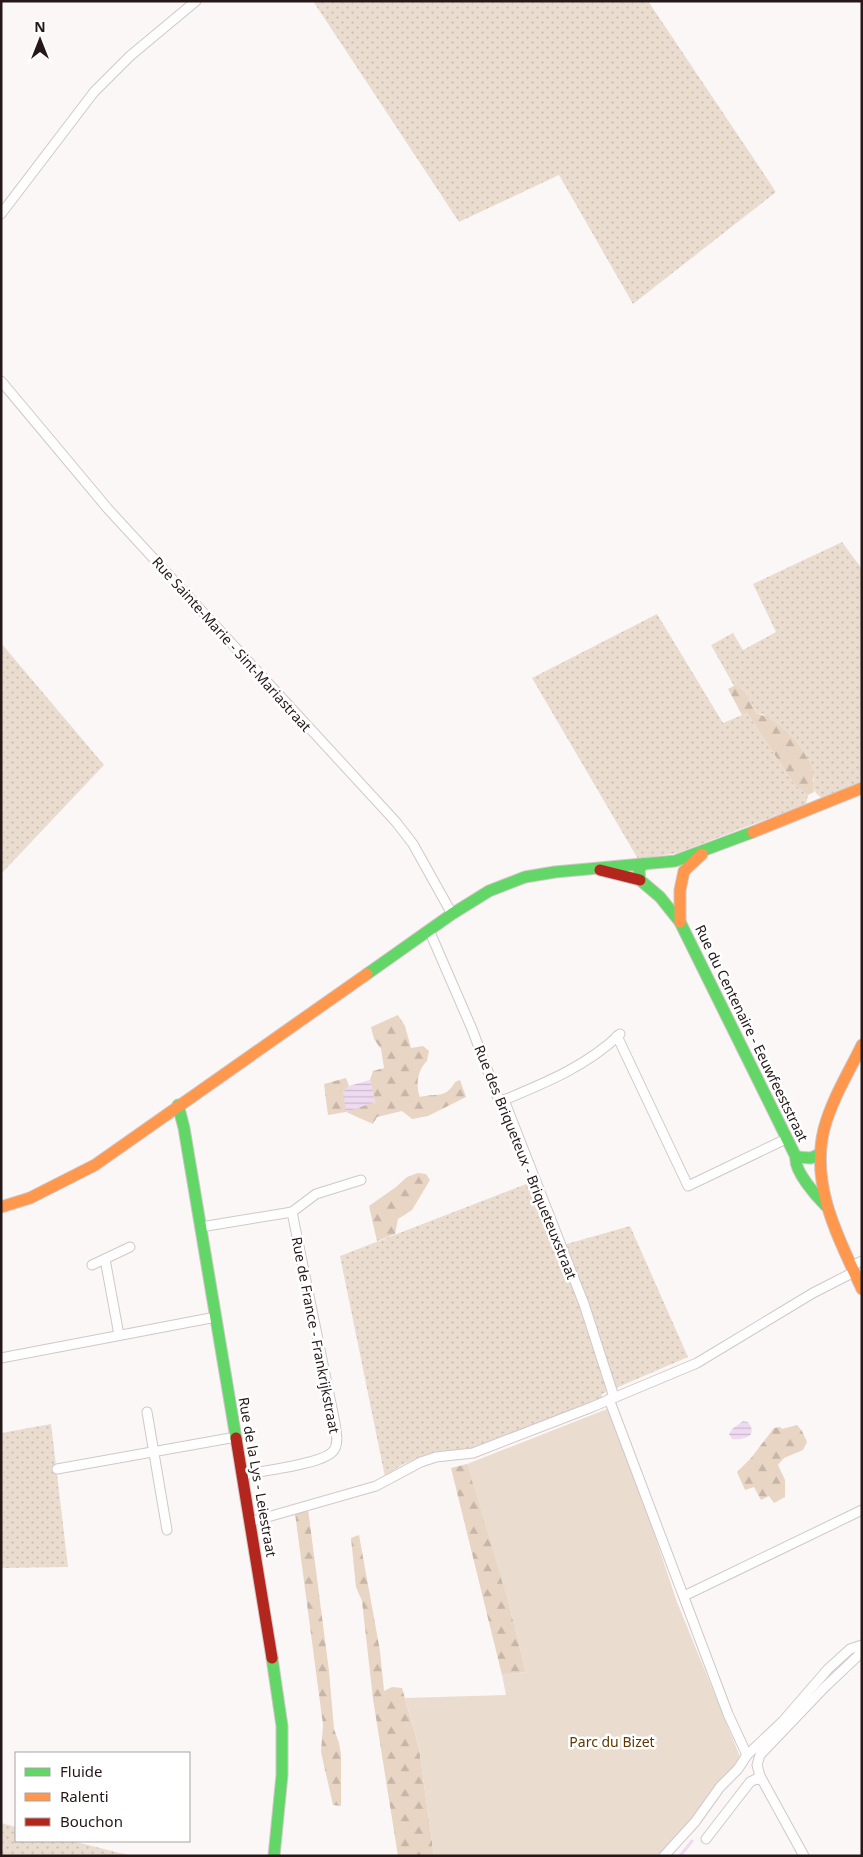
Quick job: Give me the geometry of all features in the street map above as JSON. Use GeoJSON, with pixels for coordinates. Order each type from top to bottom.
{"type":"FeatureCollection","features":[{"type":"Feature","properties":{"kind":"street"},"geometry":{"type":"LineString","coordinates":[[1,214],[94,92],[130,56],[196,1]]}},
{"type":"Feature","properties":{"kind":"street","name":"Rue Sainte-Marie - Sint-Mariastraat"},"geometry":{"type":"LineString","coordinates":[[1,381],[108,509],[396,822],[413,844],[452,914]]}},
{"type":"Feature","properties":{"kind":"street"},"geometry":{"type":"LineString","coordinates":[[1,1207],[30,1198],[95,1165],[178,1105],[479,896],[518,879],[544,873],[675,860],[708,850],[862,788]]}},
{"type":"Feature","properties":{"kind":"street"},"geometry":{"type":"LineString","coordinates":[[596,869],[640,880],[660,897],[672,895],[680,890],[684,871],[694,860],[708,850]]}},
{"type":"Feature","properties":{"kind":"street"},"geometry":{"type":"LineString","coordinates":[[675,860],[684,871]]}},
{"type":"Feature","properties":{"kind":"street"},"geometry":{"type":"LineString","coordinates":[[640,880],[639,870],[643,864]]}},
{"type":"Feature","properties":{"kind":"street","name":"Rue du Centenaire - Eeuwfeeststraat"},"geometry":{"type":"LineString","coordinates":[[680,890],[680,922]]}},
{"type":"Feature","properties":{"kind":"street","name":"Rue du Centenaire - Eeuwfeeststraat"},"geometry":{"type":"LineString","coordinates":[[660,897],[680,922],[796,1157],[795,1161],[807,1185],[826,1206]]}},
{"type":"Feature","properties":{"kind":"street","name":"Rue des Briqueteux - Briqueteuxstraat"},"geometry":{"type":"LineString","coordinates":[[429,930],[472,1028],[492,1086],[498,1098],[504,1100],[584,1304],[612,1398],[728,1714],[748,1755]]}},
{"type":"Feature","properties":{"kind":"street"},"geometry":{"type":"LineString","coordinates":[[504,1100],[543,1084],[580,1065],[619,1034],[688,1186],[786,1139]]}},
{"type":"Feature","properties":{"kind":"street"},"geometry":{"type":"LineString","coordinates":[[862,1045],[827,1120],[820,1154],[820,1176],[826,1206],[832,1224],[856,1266],[862,1289]]}},
{"type":"Feature","properties":{"kind":"street","name":"Rue de la Lys - Leiestraat"},"geometry":{"type":"LineString","coordinates":[[178,1105],[184,1128],[201,1227],[282,1726],[282,1775],[274,1856]]}},
{"type":"Feature","properties":{"kind":"street","name":"Rue du Centenaire - Eeuwfeeststraat"},"geometry":{"type":"LineString","coordinates":[[796,1157],[811,1158],[820,1154]]}},
{"type":"Feature","properties":{"kind":"street"},"geometry":{"type":"LineString","coordinates":[[201,1227],[292,1212],[316,1194],[361,1180]]}},
{"type":"Feature","properties":{"kind":"street","name":"Rue de France - Frankrijkstraat"},"geometry":{"type":"LineString","coordinates":[[242,1475],[315,1462],[328,1457],[334,1450],[337,1441],[335,1423],[292,1212]]}},
{"type":"Feature","properties":{"kind":"street"},"geometry":{"type":"LineString","coordinates":[[92,1264],[130,1247]]}},
{"type":"Feature","properties":{"kind":"street"},"geometry":{"type":"LineString","coordinates":[[105,1259],[119,1335]]}},
{"type":"Feature","properties":{"kind":"street"},"geometry":{"type":"LineString","coordinates":[[250,1522],[376,1486],[421,1462],[436,1457],[473,1453],[696,1363],[856,1266]]}},
{"type":"Feature","properties":{"kind":"street"},"geometry":{"type":"LineString","coordinates":[[1,1358],[216,1317]]}},
{"type":"Feature","properties":{"kind":"street"},"geometry":{"type":"LineString","coordinates":[[147,1412],[167,1530]]}},
{"type":"Feature","properties":{"kind":"street"},"geometry":{"type":"LineString","coordinates":[[57,1469],[236,1437]]}},
{"type":"Feature","properties":{"kind":"street"},"geometry":{"type":"LineString","coordinates":[[684,1596],[862,1510]]}},
{"type":"Feature","properties":{"kind":"street"},"geometry":{"type":"LineString","coordinates":[[664,1856],[695,1822],[720,1787],[738,1769],[748,1755],[784,1721],[828,1669],[855,1646],[862,1645]]}},
{"type":"Feature","properties":{"kind":"street"},"geometry":{"type":"LineString","coordinates":[[804,1856],[762,1780],[757,1765],[760,1755],[825,1687],[862,1652]]}},
{"type":"Feature","properties":{"kind":"street"},"geometry":{"type":"LineString","coordinates":[[706,1839],[750,1782],[756,1779],[762,1780]]}},
{"type":"Feature","properties":{"kind":"green space"},"geometry":{"type":"Polygon","coordinates":[[[313,1],[648,1],[776,192],[633,304],[559,175],[459,222],[313,1]]]}},
{"type":"Feature","properties":{"kind":"green space"},"geometry":{"type":"Polygon","coordinates":[[[842,542],[862,569],[862,783],[823,799],[814,790],[814,779],[763,714],[756,713],[745,692],[739,686],[734,686],[711,645],[733,633],[743,650],[776,632],[753,584],[842,542]]]}},
{"type":"Feature","properties":{"kind":"green space"},"geometry":{"type":"Polygon","coordinates":[[[657,614],[723,723],[747,713],[794,784],[808,795],[806,804],[678,853],[638,859],[532,678],[657,614]]]}},
{"type":"Feature","properties":{"kind":"green space"},"geometry":{"type":"Polygon","coordinates":[[[1,643],[104,765],[1,874],[1,643]]]}},
{"type":"Feature","properties":{"kind":"green space"},"geometry":{"type":"Polygon","coordinates":[[[739,686],[745,692],[756,713],[773,721],[797,743],[812,769],[814,792],[808,795],[794,784],[747,713],[742,715],[728,689],[739,686]]]}},
{"type":"Feature","properties":{"kind":"green space"},"geometry":{"type":"Polygon","coordinates":[[[398,1015],[405,1026],[411,1048],[423,1046],[429,1051],[427,1061],[421,1068],[418,1078],[418,1093],[420,1097],[444,1093],[455,1082],[460,1080],[466,1097],[428,1116],[412,1119],[402,1111],[377,1117],[373,1124],[346,1112],[328,1115],[324,1084],[346,1078],[349,1086],[343,1092],[375,1103],[370,1080],[373,1071],[384,1068],[381,1049],[374,1039],[371,1027],[398,1015]]]}},
{"type":"Feature","properties":{"kind":"green space"},"geometry":{"type":"Polygon","coordinates":[[[418,1173],[426,1174],[430,1180],[412,1210],[398,1219],[395,1234],[377,1241],[369,1206],[407,1177],[418,1173]]]}},
{"type":"Feature","properties":{"kind":"green space"},"geometry":{"type":"Polygon","coordinates":[[[529,1183],[556,1247],[630,1226],[688,1357],[602,1394],[602,1399],[472,1449],[433,1453],[420,1457],[400,1466],[385,1477],[340,1256],[529,1183]]]}},
{"type":"Feature","properties":{"kind":"green space","name":"Parc du Bizet"},"geometry":{"type":"Polygon","coordinates":[[[612,1407],[677,1602],[741,1759],[686,1826],[658,1856],[434,1856],[419,1748],[405,1698],[506,1695],[502,1675],[526,1672],[509,1605],[467,1464],[612,1407]]]}},
{"type":"Feature","properties":{"kind":"green space"},"geometry":{"type":"Polygon","coordinates":[[[51,1424],[68,1567],[1,1568],[1,1433],[51,1424]]]}},
{"type":"Feature","properties":{"kind":"green space"},"geometry":{"type":"Polygon","coordinates":[[[797,1425],[807,1442],[803,1450],[784,1458],[778,1465],[785,1480],[785,1497],[774,1503],[769,1496],[761,1500],[754,1487],[745,1490],[737,1472],[751,1458],[774,1428],[780,1427],[782,1429],[797,1425]]]}},
{"type":"Feature","properties":{"kind":"green space"},"geometry":{"type":"Polygon","coordinates":[[[467,1464],[477,1485],[526,1672],[502,1675],[451,1468],[467,1464]]]}},
{"type":"Feature","properties":{"kind":"green space"},"geometry":{"type":"Polygon","coordinates":[[[308,1509],[329,1671],[334,1729],[341,1755],[341,1806],[333,1805],[321,1752],[323,1725],[295,1513],[308,1509]]]}},
{"type":"Feature","properties":{"kind":"green space"},"geometry":{"type":"Polygon","coordinates":[[[359,1535],[380,1651],[384,1691],[392,1687],[402,1688],[419,1748],[434,1856],[398,1856],[373,1699],[362,1601],[356,1587],[351,1538],[359,1535]]]}},
{"type":"Feature","properties":{"kind":"green space"},"geometry":{"type":"Polygon","coordinates":[[[1,1823],[15,1827],[15,1842],[76,1842],[132,1856],[1,1856],[1,1823]]]}},
{"type":"Feature","properties":{"kind":"shaded area"},"geometry":{"type":"Polygon","coordinates":[[[370,1080],[375,1102],[346,1112],[343,1092],[349,1086],[370,1080]]]}},
{"type":"Feature","properties":{"kind":"shaded area"},"geometry":{"type":"Polygon","coordinates":[[[743,1421],[748,1422],[752,1431],[751,1434],[745,1438],[732,1439],[729,1434],[732,1429],[743,1421]]]}},
{"type":"Feature","properties":{"kind":"waterway"},"geometry":{"type":"LineString","coordinates":[[680,1856],[692,1841]]}},
{"type":"Feature","properties":{"kind":"traffic: fast"},"geometry":{"type":"LineString","coordinates":[[367,974],[452,914],[489,891],[525,877],[555,872],[675,861],[753,832]]}},
{"type":"Feature","properties":{"kind":"traffic: fast"},"geometry":{"type":"LineString","coordinates":[[643,864],[639,870],[640,880],[660,897],[680,922],[796,1157],[798,1169],[806,1183],[826,1206]]}},
{"type":"Feature","properties":{"kind":"traffic: fast"},"geometry":{"type":"LineString","coordinates":[[178,1105],[184,1128],[236,1438]]}},
{"type":"Feature","properties":{"kind":"traffic: fast"},"geometry":{"type":"LineString","coordinates":[[796,1157],[811,1158],[820,1154]]}},
{"type":"Feature","properties":{"kind":"traffic: fast"},"geometry":{"type":"LineString","coordinates":[[272,1658],[282,1726],[282,1775],[274,1856]]}},
{"type":"Feature","properties":{"kind":"traffic: slow"},"geometry":{"type":"LineString","coordinates":[[753,832],[862,788]]}},
{"type":"Feature","properties":{"kind":"traffic: slow"},"geometry":{"type":"LineString","coordinates":[[680,922],[680,890],[684,871],[702,854]]}},
{"type":"Feature","properties":{"kind":"traffic: slow"},"geometry":{"type":"LineString","coordinates":[[1,1207],[30,1198],[95,1165],[367,974]]}},
{"type":"Feature","properties":{"kind":"traffic: slow"},"geometry":{"type":"LineString","coordinates":[[862,1045],[831,1107],[824,1129],[821,1150],[821,1171],[829,1212],[844,1251],[862,1289]]}},
{"type":"Feature","properties":{"kind":"traffic: jam"},"geometry":{"type":"LineString","coordinates":[[600,870],[640,880]]}},
{"type":"Feature","properties":{"kind":"traffic: jam"},"geometry":{"type":"LineString","coordinates":[[236,1438],[272,1658]]}}]}
